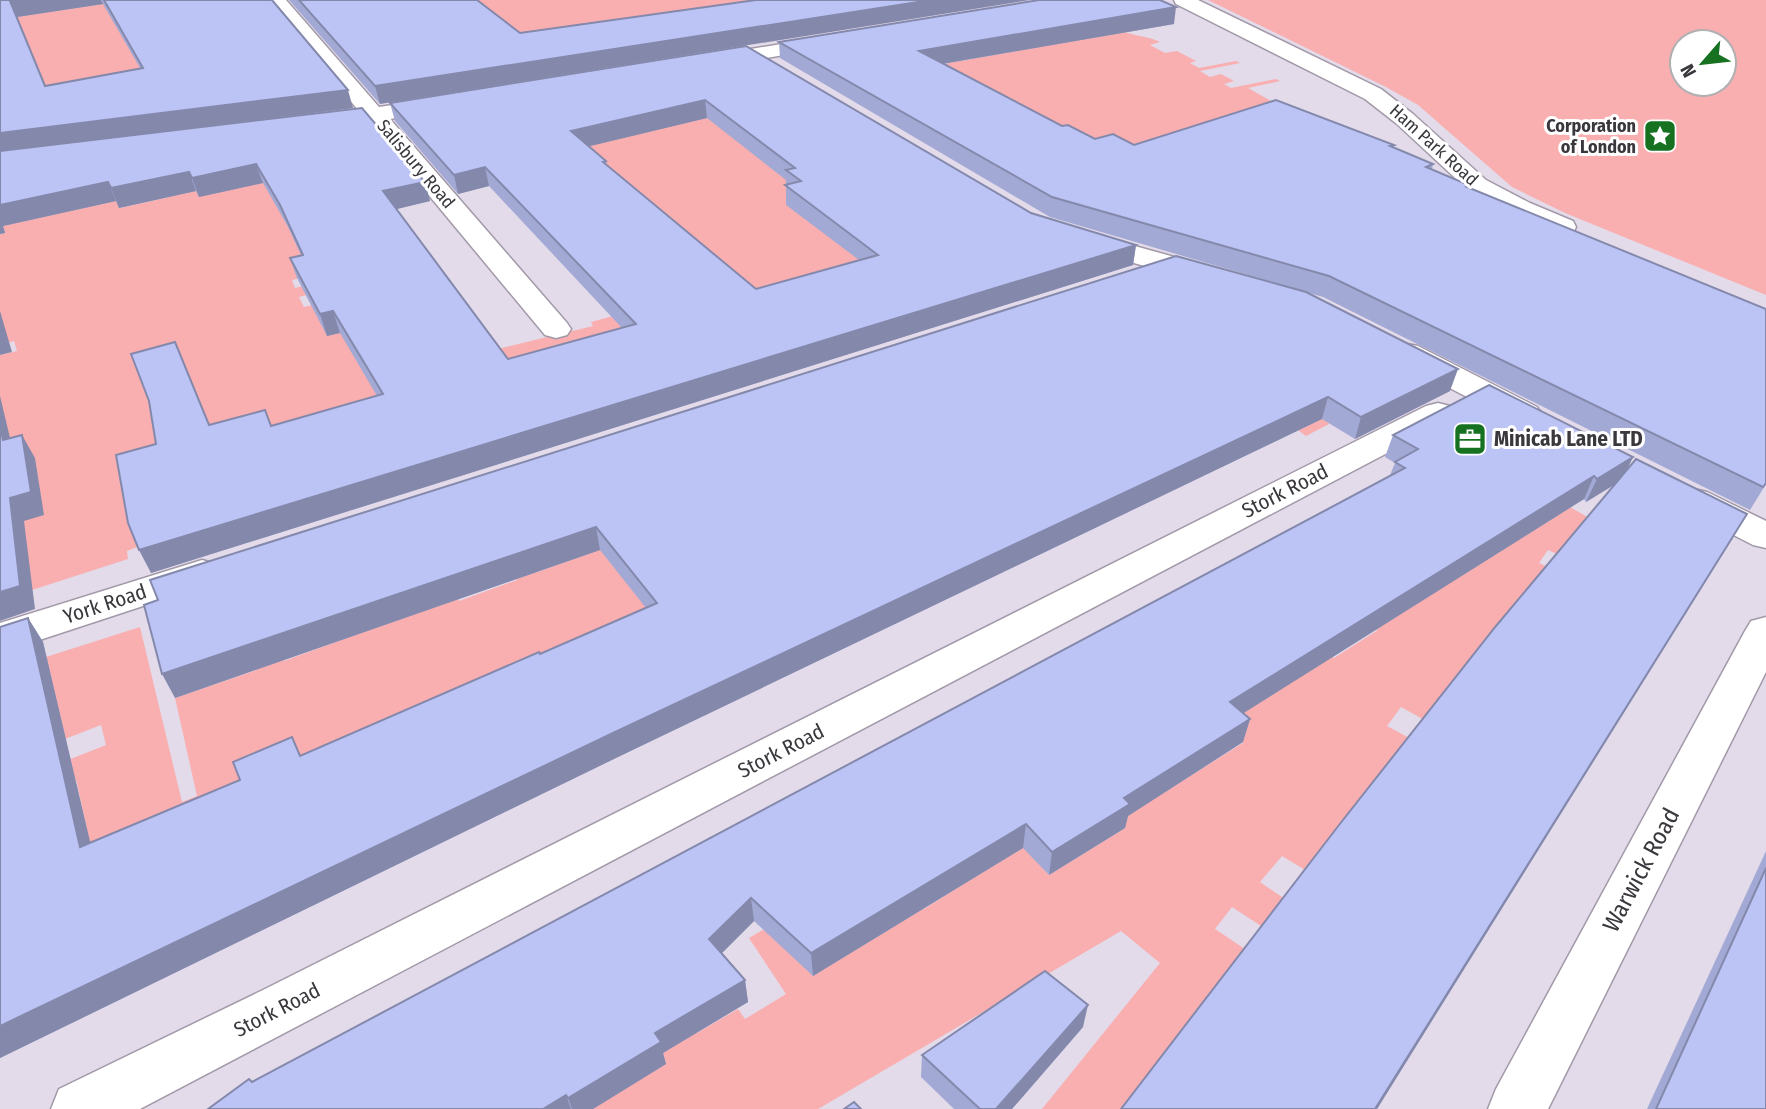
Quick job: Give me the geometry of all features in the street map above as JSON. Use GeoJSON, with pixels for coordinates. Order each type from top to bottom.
{"type":"FeatureCollection","features":[{"type":"Feature","properties":{"kind":"street","name":"Salisbury Road"},"geometry":{"type":"LineString","coordinates":[[276,0],[555,329]]}},
{"type":"Feature","properties":{"kind":"street","name":"Ham Park Road"},"geometry":{"type":"LineString","coordinates":[[1183,0],[1373,94],[1405,119],[1477,185],[1521,209],[1582,235]]}},
{"type":"Feature","properties":{"kind":"street"},"geometry":{"type":"LineString","coordinates":[[694,64],[849,39]]}},
{"type":"Feature","properties":{"kind":"street"},"geometry":{"type":"LineString","coordinates":[[754,55],[790,76]]}},
{"type":"Feature","properties":{"kind":"street"},"geometry":{"type":"LineString","coordinates":[[295,126],[469,100]]}},
{"type":"Feature","properties":{"kind":"street"},"geometry":{"type":"LineString","coordinates":[[1058,232],[1237,283]]}},
{"type":"Feature","properties":{"kind":"street"},"geometry":{"type":"LineString","coordinates":[[1118,281],[1171,264]]}},
{"type":"Feature","properties":{"kind":"street"},"geometry":{"type":"LineString","coordinates":[[1389,344],[1551,427]]}},
{"type":"Feature","properties":{"kind":"street","name":"Stork Road"},"geometry":{"type":"LineString","coordinates":[[80,1109],[295,1002],[1480,391]]}},
{"type":"Feature","properties":{"kind":"street"},"geometry":{"type":"LineString","coordinates":[[1669,487],[1766,536]]}},
{"type":"Feature","properties":{"kind":"street","name":"York Road"},"geometry":{"type":"LineString","coordinates":[[0,638],[226,566]]}},
{"type":"Feature","properties":{"kind":"street","name":"Warwick Road"},"geometry":{"type":"LineString","coordinates":[[1517,1109],[1766,631]]}},
{"type":"Feature","properties":{"kind":"shaded area"},"geometry":{"type":"Polygon","coordinates":[[[0,0],[115,0],[210,51],[56,111],[0,0]]]}},
{"type":"Feature","properties":{"kind":"shaded area"},"geometry":{"type":"Polygon","coordinates":[[[400,0],[901,0],[415,48],[400,0]]]}},
{"type":"Feature","properties":{"kind":"shaded area"},"geometry":{"type":"Polygon","coordinates":[[[1208,0],[1766,0],[1766,295],[1565,213],[1512,187],[1418,105],[1208,0]]]}},
{"type":"Feature","properties":{"kind":"shaded area"},"geometry":{"type":"Polygon","coordinates":[[[1120,30],[1160,42],[1150,45],[1165,53],[1177,51],[1196,61],[1190,63],[1199,68],[1236,61],[1240,63],[1200,71],[1210,77],[1221,74],[1234,81],[1224,84],[1231,88],[1276,79],[1280,81],[1248,88],[1287,110],[1483,243],[834,74],[938,65],[949,63],[955,56],[962,61],[972,59],[978,52],[985,56],[1120,30]]]}},
{"type":"Feature","properties":{"kind":"shaded area"},"geometry":{"type":"Polygon","coordinates":[[[670,96],[815,165],[787,205],[799,214],[813,211],[876,261],[127,551],[128,559],[32,590],[27,550],[0,505],[0,355],[17,351],[14,341],[0,345],[0,234],[4,233],[0,206],[113,195],[120,208],[165,198],[258,170],[317,274],[292,280],[295,288],[370,270],[374,278],[299,297],[304,307],[330,301],[350,329],[431,365],[593,326],[591,322],[624,313],[532,177],[670,96]]]}},
{"type":"Feature","properties":{"kind":"shaded area"},"geometry":{"type":"Polygon","coordinates":[[[1290,368],[1329,424],[1306,436],[1298,430],[260,823],[0,865],[87,829],[76,779],[0,809],[0,787],[106,745],[101,725],[65,739],[46,657],[140,627],[182,802],[197,796],[175,698],[257,670],[275,639],[284,661],[347,638],[447,579],[459,601],[517,580],[505,559],[525,552],[538,572],[590,553],[578,534],[1290,368]]]}},
{"type":"Feature","properties":{"kind":"shaded area"},"geometry":{"type":"Polygon","coordinates":[[[1570,507],[1608,529],[1579,564],[1548,550],[1539,563],[1605,592],[1486,754],[1401,707],[1387,726],[1415,741],[1310,873],[1282,856],[1260,882],[1348,942],[1328,970],[1232,907],[1215,929],[1248,951],[1131,1109],[1042,1109],[1160,963],[1121,931],[818,1109],[592,1109],[632,1005],[697,1033],[738,1009],[745,1019],[786,994],[749,938],[884,859],[924,909],[991,867],[982,803],[1049,875],[1125,828],[1056,760],[1141,773],[1163,793],[1243,743],[1223,726],[1288,625],[1334,658],[1378,630],[1333,599],[1570,507]]]}},
{"type":"Feature","properties":{"kind":"building"},"geometry":{"type":"Polygon","coordinates":[[[0,0],[17,0],[10,1],[45,86],[143,68],[104,0],[272,0],[348,90],[0,133],[0,0]]]}},
{"type":"Feature","properties":{"kind":"building"},"geometry":{"type":"Polygon","coordinates":[[[299,0],[477,0],[520,33],[756,0],[931,0],[375,86],[299,0]]]}},
{"type":"Feature","properties":{"kind":"building"},"geometry":{"type":"Polygon","coordinates":[[[1039,0],[1160,0],[1176,7],[919,51],[1062,126],[1068,125],[1095,139],[1113,134],[1134,145],[1276,100],[1394,145],[1390,146],[1433,164],[1426,167],[1471,186],[1467,187],[1766,309],[1766,483],[1763,487],[1329,276],[1052,197],[779,42],[1039,0]]]}},
{"type":"Feature","properties":{"kind":"building"},"geometry":{"type":"Polygon","coordinates":[[[746,46],[1031,213],[1136,245],[139,550],[128,523],[116,455],[156,444],[149,401],[131,354],[175,342],[209,425],[265,410],[271,426],[383,394],[333,311],[320,314],[290,258],[303,255],[280,205],[256,164],[192,178],[189,172],[111,188],[108,182],[0,205],[0,151],[362,108],[425,182],[383,191],[508,359],[636,324],[485,167],[454,175],[390,103],[746,46]],[[705,100],[571,131],[606,161],[603,162],[756,289],[878,255],[785,185],[801,181],[786,170],[795,168],[705,100]]]}},
{"type":"Feature","properties":{"kind":"building"},"geometry":{"type":"Polygon","coordinates":[[[1176,256],[1306,292],[1458,369],[1361,417],[1328,397],[613,733],[0,1026],[0,627],[28,618],[80,847],[240,780],[233,762],[292,737],[300,756],[657,603],[596,527],[162,674],[144,605],[158,600],[150,580],[1176,256]]]}},
{"type":"Feature","properties":{"kind":"building"},"geometry":{"type":"Polygon","coordinates":[[[1489,385],[1633,457],[1597,479],[1594,476],[1230,702],[1250,719],[1124,798],[1130,804],[1052,852],[1026,824],[811,953],[751,898],[709,939],[745,980],[655,1033],[661,1042],[568,1098],[566,1095],[543,1109],[208,1109],[249,1079],[252,1082],[1405,468],[1395,462],[1418,449],[1393,435],[1489,385]]]}},
{"type":"Feature","properties":{"kind":"building"},"geometry":{"type":"Polygon","coordinates":[[[0,427],[3,440],[22,435],[31,492],[10,498],[20,586],[0,592],[0,427]]]}},
{"type":"Feature","properties":{"kind":"building"},"geometry":{"type":"Polygon","coordinates":[[[1636,459],[1747,514],[1375,1109],[1121,1109],[1496,626],[1636,459]]]}},
{"type":"Feature","properties":{"kind":"building"},"geometry":{"type":"Polygon","coordinates":[[[1766,868],[1766,1109],[1656,1109],[1766,868]]]}},
{"type":"Feature","properties":{"kind":"building"},"geometry":{"type":"Polygon","coordinates":[[[1045,971],[1088,1005],[996,1109],[980,1109],[922,1055],[1045,971]]]}},
{"type":"Feature","properties":{"kind":"building"},"geometry":{"type":"Polygon","coordinates":[[[854,1102],[861,1109],[844,1109],[854,1102]]]}},
{"type":"Feature","properties":{"kind":"place","name":"Corporation of London"},"geometry":{"type":"Point","coordinates":[1660,136]}},
{"type":"Feature","properties":{"kind":"place","name":"Minicab Lane LTD"},"geometry":{"type":"Point","coordinates":[1470,439]}}]}
